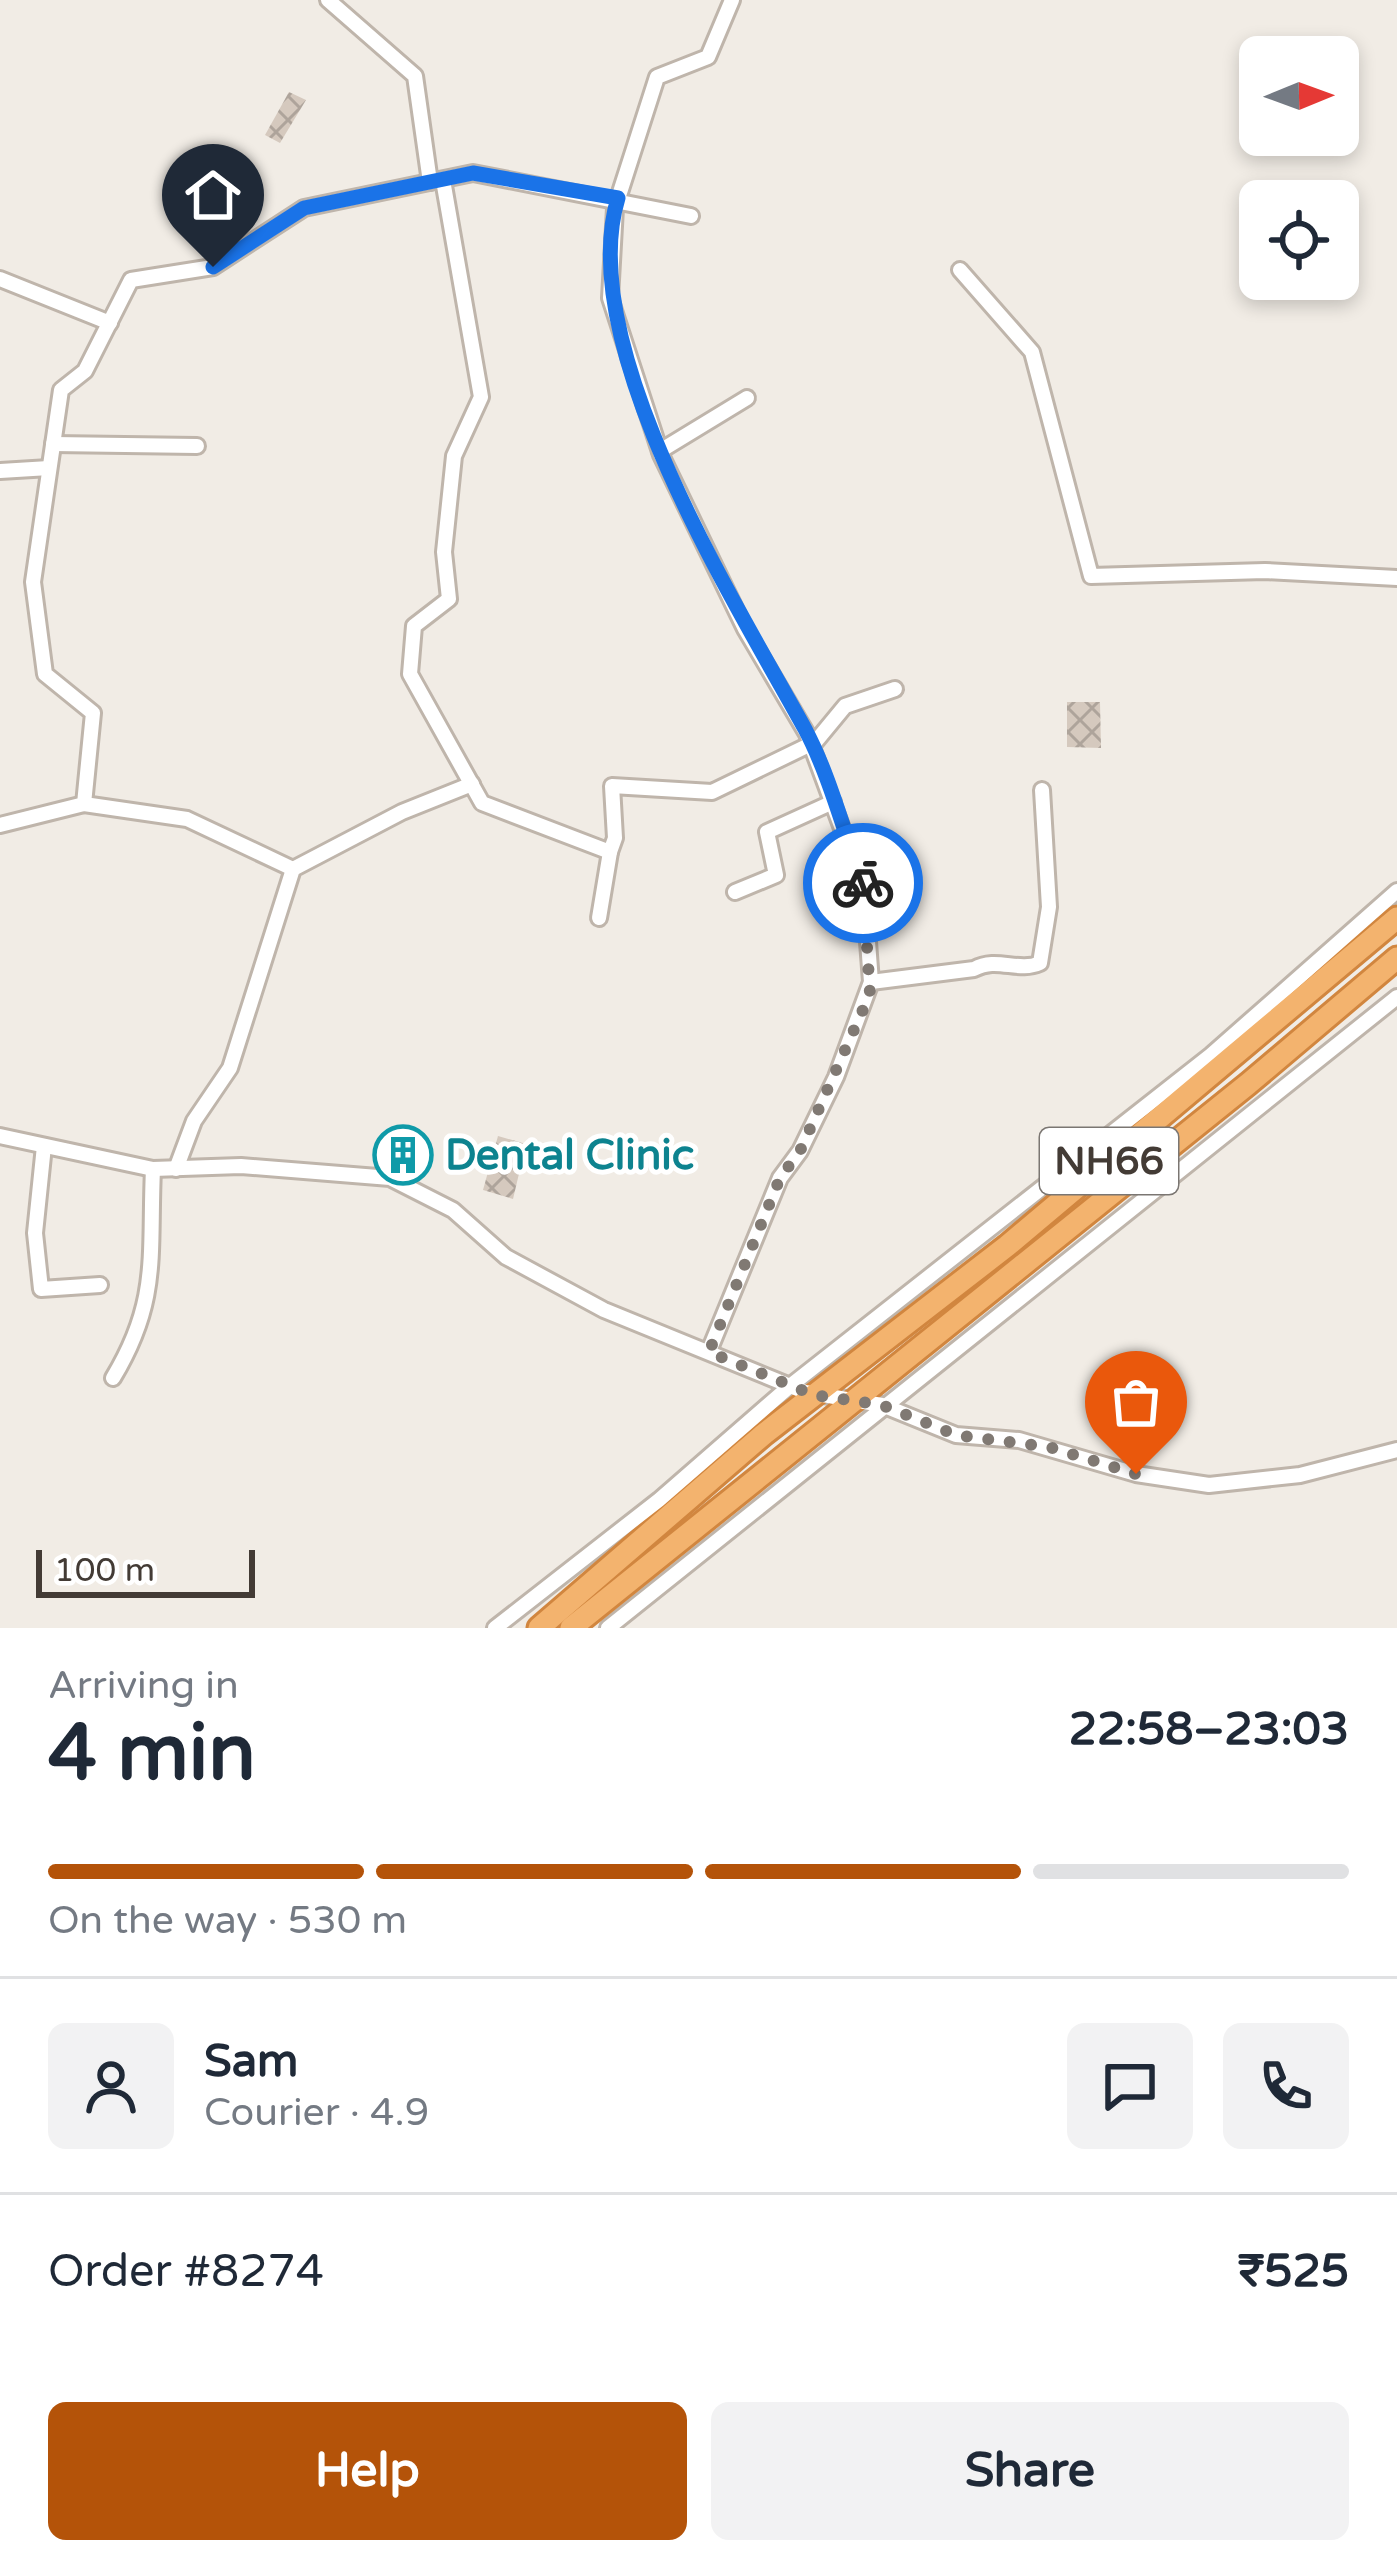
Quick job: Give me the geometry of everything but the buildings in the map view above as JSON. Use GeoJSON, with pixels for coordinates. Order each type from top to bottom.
{"type":"FeatureCollection","features":[{"type":"Feature","properties":{"kind":"highway","name":"NH66"},"geometry":{"type":"LineString","coordinates":[[539,1628],[814,1395],[1007,1246],[1397,918]]}},
{"type":"Feature","properties":{"kind":"highway"},"geometry":{"type":"LineString","coordinates":[[571,1628],[1397,958]]}},
{"type":"Feature","properties":{"kind":"street"},"geometry":{"type":"LineString","coordinates":[[328,0],[415,76],[481,397],[454,456],[444,551],[449,599],[414,626],[410,674],[482,803],[610,852]]}},
{"type":"Feature","properties":{"kind":"street"},"geometry":{"type":"LineString","coordinates":[[709,1352],[780,1178],[800,1151],[836,1077],[871,982],[864,888],[812,745],[745,629],[660,451],[610,298],[618,198],[657,77],[708,57],[732,0]]}},
{"type":"Feature","properties":{"kind":"street"},"geometry":{"type":"LineString","coordinates":[[84,804],[93,712],[45,674],[33,582],[61,390],[85,371],[131,280],[213,267],[304,208],[473,173],[692,216]]}},
{"type":"Feature","properties":{"kind":"street"},"geometry":{"type":"LineString","coordinates":[[960,270],[1032,352],[1091,576],[1265,571],[1397,578]]}},
{"type":"Feature","properties":{"kind":"street"},"geometry":{"type":"LineString","coordinates":[[0,279],[110,323]]}},
{"type":"Feature","properties":{"kind":"street"},"geometry":{"type":"LineString","coordinates":[[660,451],[747,398]]}},
{"type":"Feature","properties":{"kind":"street"},"geometry":{"type":"LineString","coordinates":[[53,444],[197,446]]}},
{"type":"Feature","properties":{"kind":"street"},"geometry":{"type":"LineString","coordinates":[[0,471],[50,468]]}},
{"type":"Feature","properties":{"kind":"street"},"geometry":{"type":"LineString","coordinates":[[599,918],[615,838],[612,786],[712,792],[812,745],[845,706],[895,689]]}},
{"type":"Feature","properties":{"kind":"street"},"geometry":{"type":"LineString","coordinates":[[176,1168],[194,1121],[230,1068],[293,869],[403,812],[472,784]]}},
{"type":"Feature","properties":{"kind":"street"},"geometry":{"type":"LineString","coordinates":[[871,982],[974,969],[988,961],[1024,967],[1040,963],[1048,907],[1042,790]]}},
{"type":"Feature","properties":{"kind":"street"},"geometry":{"type":"LineString","coordinates":[[735,892],[776,875],[766,832],[832,802]]}},
{"type":"Feature","properties":{"kind":"street"},"geometry":{"type":"LineString","coordinates":[[0,825],[84,804],[187,819],[293,869]]}},
{"type":"Feature","properties":{"kind":"street"},"geometry":{"type":"LineString","coordinates":[[495,1628],[659,1500],[790,1386],[1185,1076],[1397,891]]}},
{"type":"Feature","properties":{"kind":"street"},"geometry":{"type":"LineString","coordinates":[[608,1628],[1397,997]]}},
{"type":"Feature","properties":{"kind":"street"},"geometry":{"type":"LineString","coordinates":[[0,1136],[153,1169],[241,1166],[390,1178],[454,1210],[526,1268],[604,1310],[814,1395],[882,1405],[956,1435],[1018,1440],[1136,1474],[1209,1485],[1300,1475],[1397,1450]]}},
{"type":"Feature","properties":{"kind":"street"},"geometry":{"type":"LineString","coordinates":[[44,1146],[35,1233],[41,1289],[100,1285]]}},
{"type":"Feature","properties":{"kind":"street"},"geometry":{"type":"LineString","coordinates":[[113,1378],[141,1325],[151,1290],[153,1169]]}},
{"type":"Feature","properties":{"kind":"way so far"},"geometry":{"type":"LineString","coordinates":[[863,883],[870,994],[800,1151],[780,1178],[709,1352],[814,1395],[882,1405],[956,1435],[1018,1440],[1136,1474]]}},
{"type":"Feature","properties":{"kind":"place","name":"Dental Clinic"},"geometry":{"type":"Point","coordinates":[403,1155]}},
{"type":"Feature","properties":{"kind":"route"},"geometry":{"type":"LineString","coordinates":[[213,267],[304,208],[473,173],[618,198],[610,298],[661,455],[745,629],[808,734],[863,883]]}}]}
